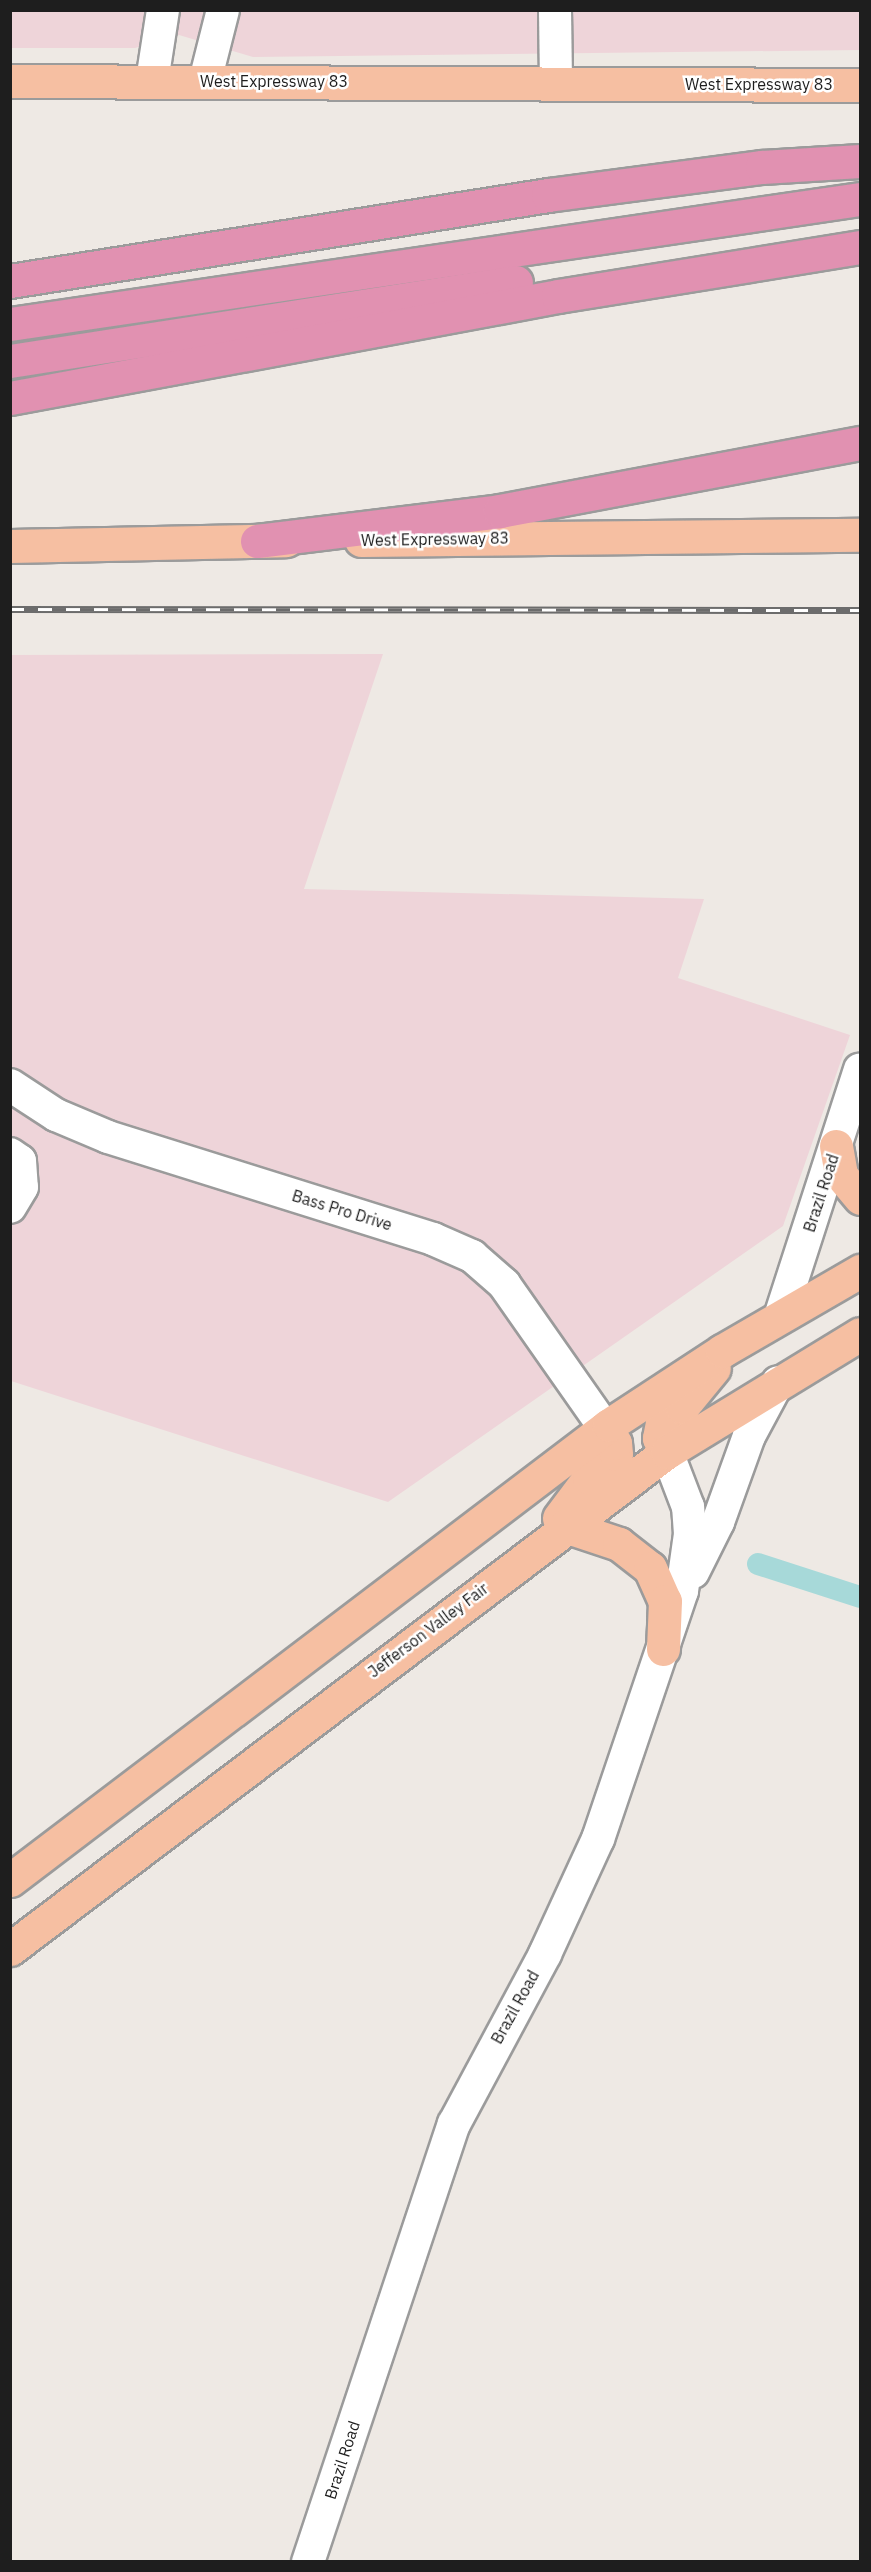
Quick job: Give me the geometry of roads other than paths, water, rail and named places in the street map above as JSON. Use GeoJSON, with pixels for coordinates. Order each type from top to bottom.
{"type":"FeatureCollection","features":[{"type":"Feature","properties":{"kind":"highway"},"geometry":{"type":"LineString","coordinates":[[10,280],[548,195],[762,167],[861,161]]}},
{"type":"Feature","properties":{"kind":"highway"},"geometry":{"type":"LineString","coordinates":[[10,324],[861,199]]}},
{"type":"Feature","properties":{"kind":"highway"},"geometry":{"type":"LineString","coordinates":[[10,361],[502,284],[861,246]]}},
{"type":"Feature","properties":{"kind":"highway"},"geometry":{"type":"LineString","coordinates":[[10,398],[546,298],[861,246]]}},
{"type":"Feature","properties":{"kind":"highway"},"geometry":{"type":"LineString","coordinates":[[257,540],[500,511],[861,443]]}},
{"type":"Feature","properties":{"kind":"main road","name":"West Expressway 83"},"geometry":{"type":"LineString","coordinates":[[10,81],[861,85]]}},
{"type":"Feature","properties":{"kind":"main road","name":"West Expressway 83"},"geometry":{"type":"LineString","coordinates":[[10,546],[257,540],[861,535]]}},
{"type":"Feature","properties":{"kind":"main road"},"geometry":{"type":"LineString","coordinates":[[836,1146],[842,1175],[861,1198]]}},
{"type":"Feature","properties":{"kind":"main road"},"geometry":{"type":"LineString","coordinates":[[10,1880],[605,1428],[740,1340],[861,1271]]}},
{"type":"Feature","properties":{"kind":"main road","name":"Jefferson Valley Fair"},"geometry":{"type":"LineString","coordinates":[[10,1949],[533,1550],[667,1452],[778,1382],[861,1334]]}},
{"type":"Feature","properties":{"kind":"main road"},"geometry":{"type":"LineString","coordinates":[[667,1452],[659,1438],[662,1423],[682,1407],[740,1340]]}},
{"type":"Feature","properties":{"kind":"main road"},"geometry":{"type":"LineString","coordinates":[[533,1550],[589,1478],[616,1454],[615,1443],[605,1428]]}},
{"type":"Feature","properties":{"kind":"main road"},"geometry":{"type":"LineString","coordinates":[[565,1526],[619,1544],[650,1568],[665,1600],[663,1649]]}},
{"type":"Feature","properties":{"kind":"street"},"geometry":{"type":"LineString","coordinates":[[152,81],[163,10]]}},
{"type":"Feature","properties":{"kind":"street"},"geometry":{"type":"LineString","coordinates":[[205,81],[223,10]]}},
{"type":"Feature","properties":{"kind":"street"},"geometry":{"type":"LineString","coordinates":[[555,10],[556,83]]}},
{"type":"Feature","properties":{"kind":"street","name":"Brazil Road"},"geometry":{"type":"LineString","coordinates":[[780,1317],[861,1070]]}},
{"type":"Feature","properties":{"kind":"street","name":"Bass Pro Drive"},"geometry":{"type":"LineString","coordinates":[[10,1085],[56,1115],[108,1137],[433,1239],[472,1256],[504,1284],[605,1428]]}},
{"type":"Feature","properties":{"kind":"street"},"geometry":{"type":"LineString","coordinates":[[10,1154],[20,1161],[22,1187],[10,1207]]}},
{"type":"Feature","properties":{"kind":"street"},"geometry":{"type":"LineString","coordinates":[[682,1591],[718,1522],[749,1436],[778,1382]]}},
{"type":"Feature","properties":{"kind":"street","name":"Brazil Road"},"geometry":{"type":"LineString","coordinates":[[308,2562],[454,2124],[574,1896],[602,1829],[682,1591],[690,1534],[688,1507],[667,1452]]}},
{"type":"Feature","properties":{"kind":"waterway"},"geometry":{"type":"LineString","coordinates":[[758,1564],[860,1597]]}},
{"type":"Feature","properties":{"kind":"railway"},"geometry":{"type":"LineString","coordinates":[[10,609],[860,610]]}}]}
